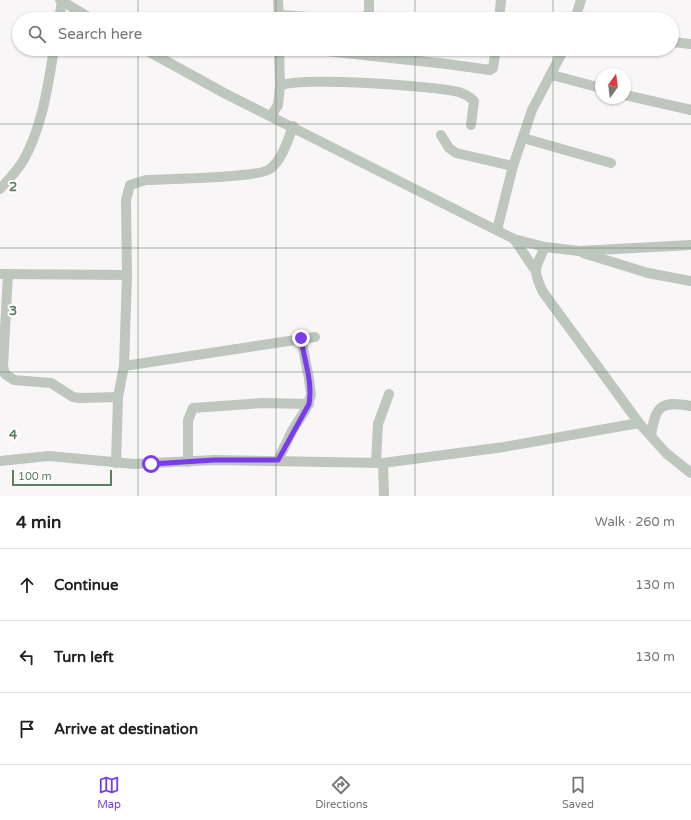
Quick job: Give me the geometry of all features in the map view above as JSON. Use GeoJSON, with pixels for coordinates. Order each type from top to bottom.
{"type":"FeatureCollection","features":[{"type":"Feature","properties":{"kind":"street"},"geometry":{"type":"LineString","coordinates":[[278,0],[279,12]]}},
{"type":"Feature","properties":{"kind":"street"},"geometry":{"type":"LineString","coordinates":[[370,0],[370,12]]}},
{"type":"Feature","properties":{"kind":"street"},"geometry":{"type":"LineString","coordinates":[[500,12],[501,0]]}},
{"type":"Feature","properties":{"kind":"street"},"geometry":{"type":"LineString","coordinates":[[577,12],[581,0]]}},
{"type":"Feature","properties":{"kind":"street"},"geometry":{"type":"LineString","coordinates":[[60,12],[61,1],[80,12]]}},
{"type":"Feature","properties":{"kind":"street"},"geometry":{"type":"LineString","coordinates":[[679,43],[691,44]]}},
{"type":"Feature","properties":{"kind":"street"},"geometry":{"type":"LineString","coordinates":[[0,189],[14,174],[24,160],[30,146],[42,110],[53,56]]}},
{"type":"Feature","properties":{"kind":"street"},"geometry":{"type":"LineString","coordinates":[[157,56],[271,116],[514,239],[545,247],[579,251],[691,245]]}},
{"type":"Feature","properties":{"kind":"street"},"geometry":{"type":"LineString","coordinates":[[271,116],[278,105],[280,86],[279,56]]}},
{"type":"Feature","properties":{"kind":"street"},"geometry":{"type":"LineString","coordinates":[[374,56],[490,70],[493,68],[495,56]]}},
{"type":"Feature","properties":{"kind":"street"},"geometry":{"type":"LineString","coordinates":[[497,230],[513,166],[532,110],[552,76],[561,56]]}},
{"type":"Feature","properties":{"kind":"street"},"geometry":{"type":"LineString","coordinates":[[552,76],[595,87]]}},
{"type":"Feature","properties":{"kind":"street"},"geometry":{"type":"LineString","coordinates":[[280,86],[285,83],[294,82],[339,83],[422,86],[460,92],[470,96],[474,102],[471,125]]}},
{"type":"Feature","properties":{"kind":"street"},"geometry":{"type":"LineString","coordinates":[[631,96],[691,110]]}},
{"type":"Feature","properties":{"kind":"street"},"geometry":{"type":"LineString","coordinates":[[116,463],[118,397],[124,366],[127,275],[126,200],[130,185],[146,180],[245,175],[268,171],[281,156],[293,126]]}},
{"type":"Feature","properties":{"kind":"street"},"geometry":{"type":"LineString","coordinates":[[441,135],[449,148],[456,153],[513,166]]}},
{"type":"Feature","properties":{"kind":"street"},"geometry":{"type":"LineString","coordinates":[[523,138],[611,163]]}},
{"type":"Feature","properties":{"kind":"street"},"geometry":{"type":"LineString","coordinates":[[514,239],[535,270],[536,278],[543,292],[639,423],[666,453],[691,473]]}},
{"type":"Feature","properties":{"kind":"street"},"geometry":{"type":"LineString","coordinates":[[535,270],[545,247]]}},
{"type":"Feature","properties":{"kind":"street"},"geometry":{"type":"LineString","coordinates":[[579,251],[648,273],[691,281]]}},
{"type":"Feature","properties":{"kind":"street"},"geometry":{"type":"LineString","coordinates":[[118,397],[80,398],[73,396],[51,383],[14,380],[5,374],[3,366],[4,274],[127,275]]}},
{"type":"Feature","properties":{"kind":"street"},"geometry":{"type":"LineString","coordinates":[[124,366],[315,336]]}},
{"type":"Feature","properties":{"kind":"street"},"geometry":{"type":"LineString","coordinates":[[278,460],[309,404],[309,380],[301,338]]}},
{"type":"Feature","properties":{"kind":"street"},"geometry":{"type":"LineString","coordinates":[[384,496],[380,463],[378,424],[389,394]]}},
{"type":"Feature","properties":{"kind":"street"},"geometry":{"type":"LineString","coordinates":[[188,462],[188,420],[193,408],[262,403],[309,404]]}},
{"type":"Feature","properties":{"kind":"street"},"geometry":{"type":"LineString","coordinates":[[651,436],[654,419],[661,407],[668,404],[691,406]]}},
{"type":"Feature","properties":{"kind":"street"},"geometry":{"type":"LineString","coordinates":[[0,461],[49,456],[116,463],[278,460],[313,463],[380,463],[504,447],[639,423]]}},
{"type":"Feature","properties":{"kind":"route"},"geometry":{"type":"LineString","coordinates":[[151,464],[214,460],[278,460],[292,431],[309,404],[309,380],[301,338]]}}]}
